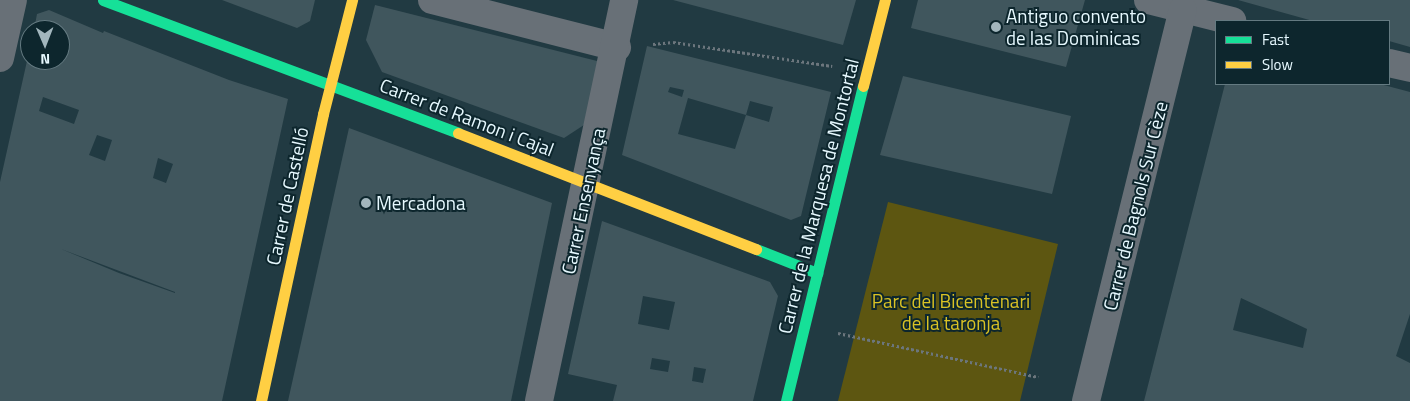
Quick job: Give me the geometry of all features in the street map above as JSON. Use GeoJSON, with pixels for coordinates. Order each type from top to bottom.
{"type":"FeatureCollection","features":[{"type":"Feature","properties":{"kind":"street"},"geometry":{"type":"LineString","coordinates":[[0,58],[13,0]]}},
{"type":"Feature","properties":{"kind":"street","name":"Carrer de Ramon i Cajal"},"geometry":{"type":"LineString","coordinates":[[103,0],[586,182],[817,273]]}},
{"type":"Feature","properties":{"kind":"street","name":"Carrer de Castelló"},"geometry":{"type":"LineString","coordinates":[[261,401],[352,0]]}},
{"type":"Feature","properties":{"kind":"street"},"geometry":{"type":"LineString","coordinates":[[432,0],[617,47]]}},
{"type":"Feature","properties":{"kind":"street","name":"Carrer Ensenyança"},"geometry":{"type":"LineString","coordinates":[[539,401],[617,47],[624,0]]}},
{"type":"Feature","properties":{"kind":"street","name":"Carrer de la Marquesa de Montortal"},"geometry":{"type":"LineString","coordinates":[[786,401],[865,71],[885,0]]}},
{"type":"Feature","properties":{"kind":"street"},"geometry":{"type":"LineString","coordinates":[[1148,0],[1210,12]]}},
{"type":"Feature","properties":{"kind":"street","name":"Carrer de Bagnols Sur Cèze"},"geometry":{"type":"LineString","coordinates":[[1086,401],[1210,12]]}},
{"type":"Feature","properties":{"kind":"street"},"geometry":{"type":"LineString","coordinates":[[1390,63],[1410,68]]}},
{"type":"Feature","properties":{"kind":"path"},"geometry":{"type":"LineString","coordinates":[[617,47],[673,42],[865,71]]}},
{"type":"Feature","properties":{"kind":"path"},"geometry":{"type":"LineString","coordinates":[[838,333],[1038,377]]}},
{"type":"Feature","properties":{"kind":"green space","name":"Parc del Bicentenari de la taronja"},"geometry":{"type":"Polygon","coordinates":[[[888,202],[1058,244],[1020,401],[838,401],[888,202]]]}},
{"type":"Feature","properties":{"kind":"building"},"geometry":{"type":"Polygon","coordinates":[[[222,0],[315,0],[310,21],[297,28],[222,0]]]}},
{"type":"Feature","properties":{"kind":"building"},"geometry":{"type":"Polygon","coordinates":[[[673,0],[856,0],[843,45],[673,0]]]}},
{"type":"Feature","properties":{"kind":"building"},"geometry":{"type":"Polygon","coordinates":[[[918,0],[1085,0],[1066,67],[911,28],[918,0]]]}},
{"type":"Feature","properties":{"kind":"building"},"geometry":{"type":"Polygon","coordinates":[[[1238,0],[1410,0],[1410,47],[1390,41],[1390,20],[1309,20],[1238,0]]]}},
{"type":"Feature","properties":{"kind":"building"},"geometry":{"type":"Polygon","coordinates":[[[375,5],[601,62],[587,123],[564,138],[382,72],[366,40],[375,5]]]}},
{"type":"Feature","properties":{"kind":"building"},"geometry":{"type":"Polygon","coordinates":[[[49,10],[103,33],[104,31],[229,80],[288,99],[222,401],[0,401],[0,182],[25,70],[70,70],[70,20],[36,20],[37,14],[49,10]],[[43,97],[39,111],[74,124],[79,110],[43,97]],[[97,135],[89,155],[105,161],[112,140],[97,135]],[[158,158],[153,178],[166,183],[173,164],[158,158]],[[61,249],[119,273],[175,293],[175,292],[61,249]]]}},
{"type":"Feature","properties":{"kind":"building"},"geometry":{"type":"Polygon","coordinates":[[[647,46],[831,92],[801,216],[791,220],[622,155],[647,46]],[[670,87],[668,92],[682,97],[684,90],[670,87]],[[688,98],[678,134],[735,149],[746,115],[688,98]],[[750,101],[746,115],[769,122],[773,107],[750,101]]]}},
{"type":"Feature","properties":{"kind":"building"},"geometry":{"type":"Polygon","coordinates":[[[903,76],[1071,116],[1052,194],[880,155],[903,76]]]}},
{"type":"Feature","properties":{"kind":"building"},"geometry":{"type":"Polygon","coordinates":[[[1225,85],[1384,85],[1410,92],[1410,314],[1396,356],[1410,363],[1410,401],[1144,401],[1225,85]],[[1241,298],[1233,330],[1303,348],[1307,329],[1241,298]]]}},
{"type":"Feature","properties":{"kind":"building"},"geometry":{"type":"Polygon","coordinates":[[[349,128],[552,203],[511,401],[288,401],[349,128]]]}},
{"type":"Feature","properties":{"kind":"building"},"geometry":{"type":"Polygon","coordinates":[[[602,221],[770,282],[778,296],[753,401],[613,401],[617,385],[568,374],[602,221]],[[643,296],[638,324],[669,330],[675,302],[643,296]],[[652,358],[650,369],[668,372],[670,361],[652,358]],[[694,367],[692,381],[703,383],[706,369],[694,367]]]}},
{"type":"Feature","properties":{"kind":"traffic: fast"},"geometry":{"type":"LineString","coordinates":[[103,0],[458,133]]}},
{"type":"Feature","properties":{"kind":"traffic: fast"},"geometry":{"type":"LineString","coordinates":[[786,401],[863,86]]}},
{"type":"Feature","properties":{"kind":"traffic: fast"},"geometry":{"type":"LineString","coordinates":[[756,249],[817,273]]}},
{"type":"Feature","properties":{"kind":"traffic: slow"},"geometry":{"type":"LineString","coordinates":[[261,401],[323,114],[352,0]]}},
{"type":"Feature","properties":{"kind":"traffic: slow"},"geometry":{"type":"LineString","coordinates":[[863,86],[885,0]]}},
{"type":"Feature","properties":{"kind":"traffic: slow"},"geometry":{"type":"LineString","coordinates":[[458,133],[756,249]]}},
{"type":"Feature","properties":{"kind":"place","name":"Antiguo convento de las Dominicas"},"geometry":{"type":"Point","coordinates":[996,27]}},
{"type":"Feature","properties":{"kind":"place","name":"Mercadona"},"geometry":{"type":"Point","coordinates":[366,203]}}]}
